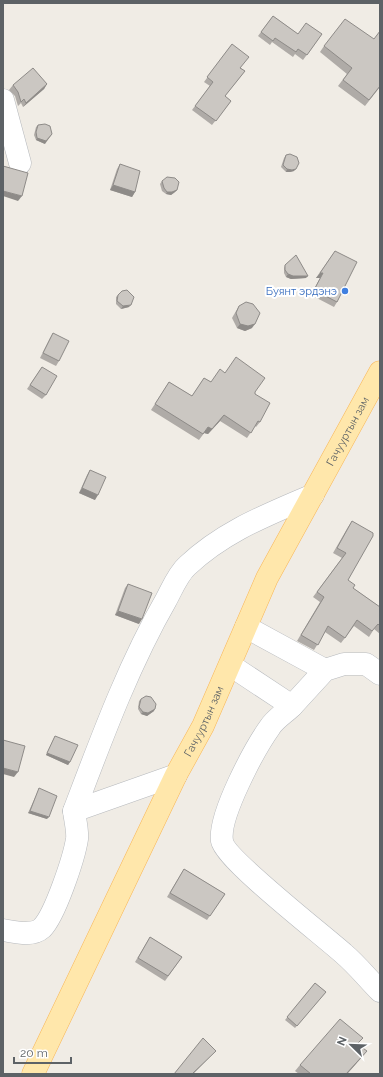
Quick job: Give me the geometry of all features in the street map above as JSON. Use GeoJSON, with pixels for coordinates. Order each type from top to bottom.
{"type":"FeatureCollection","features":[{"type":"Feature","properties":{"kind":"main road","name":"Гачууртын зам"},"geometry":{"type":"LineString","coordinates":[[33,1074],[176,775],[204,726],[267,578],[380,372]]}},
{"type":"Feature","properties":{"kind":"street"},"geometry":{"type":"LineString","coordinates":[[3,100],[20,163]]}},
{"type":"Feature","properties":{"kind":"street"},"geometry":{"type":"LineString","coordinates":[[3,930],[24,934],[41,929],[50,917],[67,872],[77,838],[74,811],[97,750],[149,630],[185,568],[203,551],[244,524],[313,495]]}},
{"type":"Feature","properties":{"kind":"street"},"geometry":{"type":"LineString","coordinates":[[246,627],[325,670]]}},
{"type":"Feature","properties":{"kind":"street"},"geometry":{"type":"LineString","coordinates":[[230,664],[292,706]]}},
{"type":"Feature","properties":{"kind":"street"},"geometry":{"type":"LineString","coordinates":[[380,674],[366,664],[344,664],[325,670],[292,706],[270,726],[241,778],[222,826],[222,842],[228,852],[266,888],[344,954],[380,991]]}},
{"type":"Feature","properties":{"kind":"street"},"geometry":{"type":"LineString","coordinates":[[74,811],[176,775]]}},
{"type":"Feature","properties":{"kind":"building"},"geometry":{"type":"Polygon","coordinates":[[[273,16],[298,34],[306,23],[322,34],[307,55],[298,49],[296,52],[275,38],[273,41],[261,32],[273,16]]]}},
{"type":"Feature","properties":{"kind":"building"},"geometry":{"type":"Polygon","coordinates":[[[345,19],[374,39],[380,31],[380,86],[369,100],[343,80],[352,68],[324,46],[345,19]]]}},
{"type":"Feature","properties":{"kind":"building"},"geometry":{"type":"Polygon","coordinates":[[[232,44],[249,57],[240,68],[245,71],[225,96],[231,101],[216,121],[195,106],[213,82],[207,77],[232,44]]]}},
{"type":"Feature","properties":{"kind":"building"},"geometry":{"type":"Polygon","coordinates":[[[33,68],[47,84],[26,103],[24,99],[21,102],[18,92],[13,85],[33,68]]]}},
{"type":"Feature","properties":{"kind":"building"},"geometry":{"type":"Polygon","coordinates":[[[45,124],[50,126],[52,134],[46,141],[37,138],[36,132],[38,125],[45,124]]]}},
{"type":"Feature","properties":{"kind":"building"},"geometry":{"type":"Polygon","coordinates":[[[290,154],[297,157],[299,163],[296,169],[287,169],[283,165],[286,155],[290,154]]]}},
{"type":"Feature","properties":{"kind":"building"},"geometry":{"type":"Polygon","coordinates":[[[120,164],[140,171],[135,192],[113,185],[120,164]]]}},
{"type":"Feature","properties":{"kind":"building"},"geometry":{"type":"Polygon","coordinates":[[[3,166],[28,173],[22,196],[3,191],[3,166]]]}},
{"type":"Feature","properties":{"kind":"building"},"geometry":{"type":"Polygon","coordinates":[[[167,177],[175,178],[179,182],[177,190],[167,192],[162,181],[167,177]]]}},
{"type":"Feature","properties":{"kind":"building"},"geometry":{"type":"Polygon","coordinates":[[[335,251],[357,262],[337,302],[314,290],[323,273],[320,273],[335,251]]]}},
{"type":"Feature","properties":{"kind":"building"},"geometry":{"type":"Polygon","coordinates":[[[296,255],[308,276],[293,276],[288,274],[285,270],[285,265],[296,255]]]}},
{"type":"Feature","properties":{"kind":"building"},"geometry":{"type":"Polygon","coordinates":[[[127,290],[134,297],[131,305],[123,306],[117,301],[118,295],[122,291],[127,290]]]}},
{"type":"Feature","properties":{"kind":"building"},"geometry":{"type":"Polygon","coordinates":[[[246,302],[253,304],[260,313],[255,324],[248,326],[240,324],[236,313],[239,306],[246,302]]]}},
{"type":"Feature","properties":{"kind":"building"},"geometry":{"type":"Polygon","coordinates":[[[53,333],[69,341],[59,361],[43,353],[53,333]]]}},
{"type":"Feature","properties":{"kind":"building"},"geometry":{"type":"Polygon","coordinates":[[[236,357],[265,378],[255,394],[270,403],[260,422],[258,421],[251,433],[224,415],[212,429],[208,427],[203,434],[155,404],[169,382],[192,396],[204,378],[211,382],[220,369],[225,373],[236,357]]]}},
{"type":"Feature","properties":{"kind":"building"},"geometry":{"type":"Polygon","coordinates":[[[42,367],[57,376],[46,395],[30,385],[42,367]]]}},
{"type":"Feature","properties":{"kind":"building"},"geometry":{"type":"Polygon","coordinates":[[[90,470],[106,477],[98,495],[82,488],[90,470]]]}},
{"type":"Feature","properties":{"kind":"building"},"geometry":{"type":"Polygon","coordinates":[[[352,521],[373,533],[373,536],[348,580],[355,585],[353,588],[380,607],[380,626],[378,624],[372,631],[357,620],[345,638],[328,626],[318,645],[301,635],[324,597],[317,592],[346,553],[337,548],[352,521]]]}},
{"type":"Feature","properties":{"kind":"building"},"geometry":{"type":"Polygon","coordinates":[[[128,584],[152,593],[142,619],[118,611],[128,584]]]}},
{"type":"Feature","properties":{"kind":"building"},"geometry":{"type":"Polygon","coordinates":[[[146,696],[151,697],[156,704],[155,709],[148,713],[143,712],[139,707],[141,699],[146,696]]]}},
{"type":"Feature","properties":{"kind":"building"},"geometry":{"type":"Polygon","coordinates":[[[55,736],[78,745],[70,762],[47,753],[55,736]]]}},
{"type":"Feature","properties":{"kind":"building"},"geometry":{"type":"Polygon","coordinates":[[[3,740],[25,746],[18,772],[3,768],[3,740]]]}},
{"type":"Feature","properties":{"kind":"building"},"geometry":{"type":"Polygon","coordinates":[[[39,788],[57,796],[49,817],[30,811],[39,788]]]}},
{"type":"Feature","properties":{"kind":"building"},"geometry":{"type":"Polygon","coordinates":[[[184,869],[225,894],[210,916],[170,893],[184,869]]]}},
{"type":"Feature","properties":{"kind":"building"},"geometry":{"type":"Polygon","coordinates":[[[150,937],[182,957],[168,976],[138,958],[150,937]]]}},
{"type":"Feature","properties":{"kind":"building"},"geometry":{"type":"Polygon","coordinates":[[[315,983],[326,992],[297,1026],[287,1017],[315,983]]]}},
{"type":"Feature","properties":{"kind":"building"},"geometry":{"type":"Polygon","coordinates":[[[340,1019],[363,1038],[357,1044],[367,1051],[346,1074],[311,1074],[300,1065],[340,1019]]]}},
{"type":"Feature","properties":{"kind":"building"},"geometry":{"type":"Polygon","coordinates":[[[203,1038],[216,1051],[192,1074],[174,1074],[203,1038]]]}},
{"type":"Feature","properties":{"kind":"place","name":"Буянт эрдэнэ"},"geometry":{"type":"Point","coordinates":[345,291]}}]}
